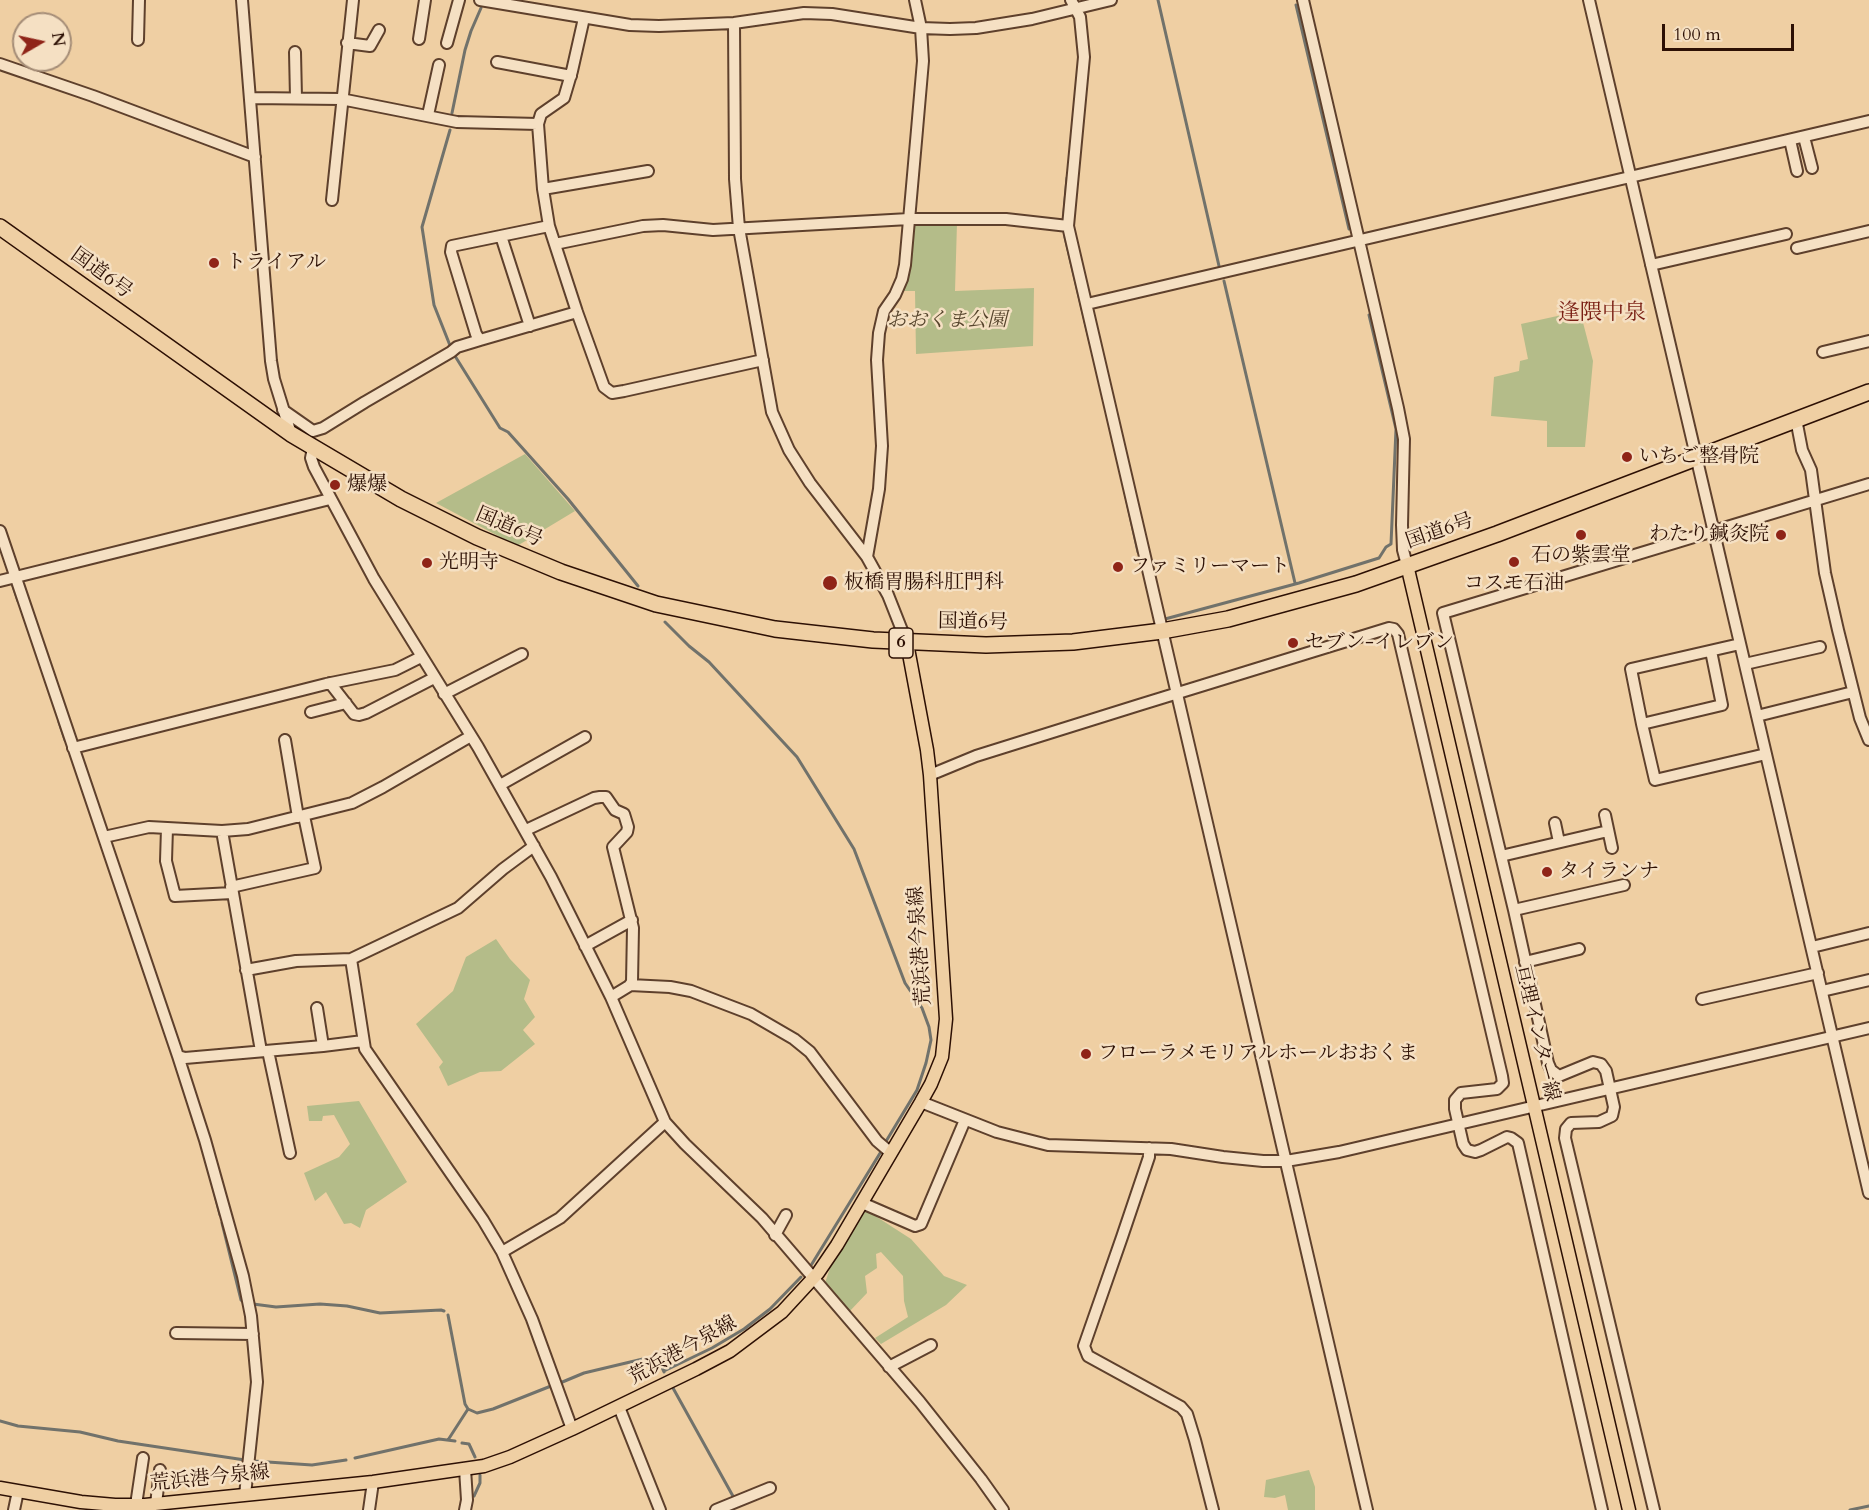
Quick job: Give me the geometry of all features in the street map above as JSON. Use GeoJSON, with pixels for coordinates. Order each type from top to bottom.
{"type":"FeatureCollection","features":[{"type":"Feature","properties":{"kind":"highway","name":"国道6号"},"geometry":{"type":"LineString","coordinates":[[0,227],[291,434],[401,499],[477,537],[561,572],[656,604],[823,636],[907,643],[986,645],[1052,643],[1161,631],[1228,619],[1356,584],[1497,534],[1869,392]]}},
{"type":"Feature","properties":{"kind":"main road","name":"亘理インター線"},"geometry":{"type":"LineString","coordinates":[[1407,565],[1629,1510]]}},
{"type":"Feature","properties":{"kind":"main road","name":"荒浜港今泉線"},"geometry":{"type":"LineString","coordinates":[[0,1488],[114,1508],[373,1482],[484,1466],[504,1460],[620,1407],[730,1351],[782,1312],[813,1279],[837,1245],[921,1102],[942,1057],[946,1025],[930,775],[907,643]]}},
{"type":"Feature","properties":{"kind":"street"},"geometry":{"type":"LineString","coordinates":[[138,40],[139,0]]}},
{"type":"Feature","properties":{"kind":"street"},"geometry":{"type":"LineString","coordinates":[[242,0],[271,361],[274,379],[291,434]]}},
{"type":"Feature","properties":{"kind":"street"},"geometry":{"type":"LineString","coordinates":[[332,200],[353,0]]}},
{"type":"Feature","properties":{"kind":"street"},"geometry":{"type":"LineString","coordinates":[[419,39],[425,0]]}},
{"type":"Feature","properties":{"kind":"street"},"geometry":{"type":"LineString","coordinates":[[447,43],[459,0]]}},
{"type":"Feature","properties":{"kind":"street"},"geometry":{"type":"LineString","coordinates":[[480,0],[503,2],[630,25],[734,23],[804,13],[832,14],[921,28],[976,28],[1032,19],[1073,4],[1111,0]]}},
{"type":"Feature","properties":{"kind":"street"},"geometry":{"type":"LineString","coordinates":[[867,557],[873,532],[881,467],[877,360],[879,333],[884,311],[895,295],[905,265],[923,61],[921,28],[915,0]]}},
{"type":"Feature","properties":{"kind":"street"},"geometry":{"type":"LineString","coordinates":[[1303,0],[1404,439],[1402,525],[1403,550],[1407,565]]}},
{"type":"Feature","properties":{"kind":"street"},"geometry":{"type":"LineString","coordinates":[[1589,0],[1869,1193]]}},
{"type":"Feature","properties":{"kind":"street"},"geometry":{"type":"LineString","coordinates":[[1073,4],[1082,29],[1084,57],[1068,226],[1367,1510]]}},
{"type":"Feature","properties":{"kind":"street"},"geometry":{"type":"LineString","coordinates":[[584,18],[564,98],[541,114],[538,124],[543,189],[549,226],[604,387],[612,393],[763,360]]}},
{"type":"Feature","properties":{"kind":"street"},"geometry":{"type":"LineString","coordinates":[[734,23],[735,179],[739,228],[772,412],[789,450],[810,483],[867,557],[888,595],[907,643]]}},
{"type":"Feature","properties":{"kind":"street"},"geometry":{"type":"LineString","coordinates":[[347,43],[370,46],[379,30]]}},
{"type":"Feature","properties":{"kind":"street"},"geometry":{"type":"LineString","coordinates":[[295,52],[296,98]]}},
{"type":"Feature","properties":{"kind":"street"},"geometry":{"type":"LineString","coordinates":[[497,62],[571,76]]}},
{"type":"Feature","properties":{"kind":"street"},"geometry":{"type":"LineString","coordinates":[[0,64],[255,157]]}},
{"type":"Feature","properties":{"kind":"street"},"geometry":{"type":"LineString","coordinates":[[428,116],[439,65]]}},
{"type":"Feature","properties":{"kind":"street"},"geometry":{"type":"LineString","coordinates":[[250,98],[341,99],[457,122],[538,124]]}},
{"type":"Feature","properties":{"kind":"street"},"geometry":{"type":"LineString","coordinates":[[1087,304],[1869,121]]}},
{"type":"Feature","properties":{"kind":"street"},"geometry":{"type":"LineString","coordinates":[[1804,136],[1812,168]]}},
{"type":"Feature","properties":{"kind":"street"},"geometry":{"type":"LineString","coordinates":[[1790,140],[1797,171]]}},
{"type":"Feature","properties":{"kind":"street"},"geometry":{"type":"LineString","coordinates":[[543,189],[648,171]]}},
{"type":"Feature","properties":{"kind":"street"},"geometry":{"type":"LineString","coordinates":[[555,244],[643,226],[663,225],[713,230],[909,219],[1006,219],[1068,226]]}},
{"type":"Feature","properties":{"kind":"street"},"geometry":{"type":"LineString","coordinates":[[480,340],[476,334],[451,252],[452,246],[549,226]]}},
{"type":"Feature","properties":{"kind":"street"},"geometry":{"type":"LineString","coordinates":[[1797,248],[1869,231]]}},
{"type":"Feature","properties":{"kind":"street"},"geometry":{"type":"LineString","coordinates":[[1651,266],[1786,234]]}},
{"type":"Feature","properties":{"kind":"street"},"geometry":{"type":"LineString","coordinates":[[501,236],[530,326]]}},
{"type":"Feature","properties":{"kind":"street"},"geometry":{"type":"LineString","coordinates":[[284,410],[313,431],[323,428],[457,347],[577,312]]}},
{"type":"Feature","properties":{"kind":"street"},"geometry":{"type":"LineString","coordinates":[[1823,352],[1869,341]]}},
{"type":"Feature","properties":{"kind":"street"},"geometry":{"type":"LineString","coordinates":[[1796,420],[1802,450],[1811,470],[1825,573],[1853,692],[1869,740]]}},
{"type":"Feature","properties":{"kind":"street"},"geometry":{"type":"LineString","coordinates":[[314,448],[311,458],[314,466],[374,579],[526,830],[611,997],[665,1122],[762,1218],[889,1367],[981,1479],[1003,1510]]}},
{"type":"Feature","properties":{"kind":"street"},"geometry":{"type":"LineString","coordinates":[[1654,1510],[1565,1138],[1566,1129],[1571,1123],[1599,1122],[1612,1116],[1614,1107],[1606,1071],[1597,1062],[1588,1062],[1559,1076],[1551,1070],[1443,613],[1869,484]]}},
{"type":"Feature","properties":{"kind":"street"},"geometry":{"type":"LineString","coordinates":[[0,581],[330,499]]}},
{"type":"Feature","properties":{"kind":"street"},"geometry":{"type":"LineString","coordinates":[[0,531],[206,1140],[248,1297],[256,1382],[245,1495]]}},
{"type":"Feature","properties":{"kind":"street"},"geometry":{"type":"LineString","coordinates":[[930,775],[976,756],[1389,628],[1394,629],[1398,634],[1503,1083],[1497,1089],[1466,1092],[1457,1096],[1455,1109],[1458,1124],[1463,1144],[1471,1152],[1481,1150],[1507,1137],[1511,1137],[1518,1143],[1602,1510]]}},
{"type":"Feature","properties":{"kind":"street"},"geometry":{"type":"LineString","coordinates":[[1740,644],[1631,669],[1655,780],[1766,754]]}},
{"type":"Feature","properties":{"kind":"street"},"geometry":{"type":"LineString","coordinates":[[1745,664],[1820,647]]}},
{"type":"Feature","properties":{"kind":"street"},"geometry":{"type":"LineString","coordinates":[[1642,724],[1722,705],[1711,651]]}},
{"type":"Feature","properties":{"kind":"street"},"geometry":{"type":"LineString","coordinates":[[444,693],[522,654]]}},
{"type":"Feature","properties":{"kind":"street"},"geometry":{"type":"LineString","coordinates":[[73,748],[330,683],[395,670],[421,657]]}},
{"type":"Feature","properties":{"kind":"street"},"geometry":{"type":"LineString","coordinates":[[330,683],[354,714],[366,713],[434,678]]}},
{"type":"Feature","properties":{"kind":"street"},"geometry":{"type":"LineString","coordinates":[[1757,716],[1853,692]]}},
{"type":"Feature","properties":{"kind":"street"},"geometry":{"type":"LineString","coordinates":[[311,712],[346,703]]}},
{"type":"Feature","properties":{"kind":"street"},"geometry":{"type":"LineString","coordinates":[[104,837],[149,827],[222,831],[248,829],[352,803],[471,736]]}},
{"type":"Feature","properties":{"kind":"street"},"geometry":{"type":"LineString","coordinates":[[500,785],[585,737]]}},
{"type":"Feature","properties":{"kind":"street"},"geometry":{"type":"LineString","coordinates":[[167,828],[166,861],[175,896],[232,890],[315,868],[285,740]]}},
{"type":"Feature","properties":{"kind":"street"},"geometry":{"type":"LineString","coordinates":[[526,830],[594,798],[606,797],[615,810],[624,814],[627,827],[624,836],[613,847],[632,920],[633,966],[630,985]]}},
{"type":"Feature","properties":{"kind":"street"},"geometry":{"type":"LineString","coordinates":[[1605,815],[1612,848]]}},
{"type":"Feature","properties":{"kind":"street"},"geometry":{"type":"LineString","coordinates":[[1555,823],[1559,843]]}},
{"type":"Feature","properties":{"kind":"street"},"geometry":{"type":"LineString","coordinates":[[222,831],[246,970],[290,1153]]}},
{"type":"Feature","properties":{"kind":"street"},"geometry":{"type":"LineString","coordinates":[[1501,856],[1608,831]]}},
{"type":"Feature","properties":{"kind":"street"},"geometry":{"type":"LineString","coordinates":[[246,970],[296,961],[351,959],[458,909],[503,869],[534,846]]}},
{"type":"Feature","properties":{"kind":"street"},"geometry":{"type":"LineString","coordinates":[[1514,910],[1624,885]]}},
{"type":"Feature","properties":{"kind":"street"},"geometry":{"type":"LineString","coordinates":[[585,946],[632,920]]}},
{"type":"Feature","properties":{"kind":"street"},"geometry":{"type":"LineString","coordinates":[[1812,946],[1869,933]]}},
{"type":"Feature","properties":{"kind":"street"},"geometry":{"type":"LineString","coordinates":[[1525,962],[1580,949]]}},
{"type":"Feature","properties":{"kind":"street"},"geometry":{"type":"LineString","coordinates":[[351,959],[365,1049],[483,1220],[502,1252],[532,1319],[572,1429]]}},
{"type":"Feature","properties":{"kind":"street"},"geometry":{"type":"LineString","coordinates":[[1702,999],[1818,973]]}},
{"type":"Feature","properties":{"kind":"street"},"geometry":{"type":"LineString","coordinates":[[1821,991],[1869,980]]}},
{"type":"Feature","properties":{"kind":"street"},"geometry":{"type":"LineString","coordinates":[[611,997],[630,985],[670,987],[691,991],[744,1011],[794,1039],[810,1052],[877,1141],[891,1152]]}},
{"type":"Feature","properties":{"kind":"street"},"geometry":{"type":"LineString","coordinates":[[317,1008],[323,1046]]}},
{"type":"Feature","properties":{"kind":"street"},"geometry":{"type":"LineString","coordinates":[[921,1102],[997,1132],[1048,1144],[1149,1148],[1263,1161],[1286,1161],[1339,1152],[1869,1028]]}},
{"type":"Feature","properties":{"kind":"street"},"geometry":{"type":"LineString","coordinates":[[178,1056],[184,1058],[363,1041]]}},
{"type":"Feature","properties":{"kind":"street"},"geometry":{"type":"LineString","coordinates":[[862,1203],[915,1226],[921,1224],[965,1120]]}},
{"type":"Feature","properties":{"kind":"street"},"geometry":{"type":"LineString","coordinates":[[502,1252],[560,1218],[665,1122]]}},
{"type":"Feature","properties":{"kind":"street"},"geometry":{"type":"LineString","coordinates":[[1149,1148],[1149,1157],[1130,1216],[1084,1346],[1089,1356],[1181,1407],[1187,1414],[1213,1510]]}},
{"type":"Feature","properties":{"kind":"street"},"geometry":{"type":"LineString","coordinates":[[775,1235],[786,1215]]}},
{"type":"Feature","properties":{"kind":"street"},"geometry":{"type":"LineString","coordinates":[[176,1333],[253,1334]]}},
{"type":"Feature","properties":{"kind":"street"},"geometry":{"type":"LineString","coordinates":[[889,1367],[931,1345]]}},
{"type":"Feature","properties":{"kind":"street"},"geometry":{"type":"LineString","coordinates":[[620,1407],[660,1510]]}},
{"type":"Feature","properties":{"kind":"street"},"geometry":{"type":"LineString","coordinates":[[136,1505],[143,1458]]}},
{"type":"Feature","properties":{"kind":"street"},"geometry":{"type":"LineString","coordinates":[[465,1469],[467,1500],[465,1510]]}},
{"type":"Feature","properties":{"kind":"street"},"geometry":{"type":"LineString","coordinates":[[156,1504],[160,1470]]}},
{"type":"Feature","properties":{"kind":"street"},"geometry":{"type":"LineString","coordinates":[[369,1510],[373,1482]]}},
{"type":"Feature","properties":{"kind":"street"},"geometry":{"type":"LineString","coordinates":[[716,1510],[770,1488]]}},
{"type":"Feature","properties":{"kind":"street"},"geometry":{"type":"LineString","coordinates":[[14,1510],[18,1491]]}},
{"type":"Feature","properties":{"kind":"green space","name":"おおくま公園"},"geometry":{"type":"Polygon","coordinates":[[[957,223],[955,291],[1034,288],[1033,346],[916,354],[915,291],[903,291],[910,270],[915,225],[957,223]]]}},
{"type":"Feature","properties":{"kind":"green space"},"geometry":{"type":"Polygon","coordinates":[[[1580,311],[1593,361],[1585,447],[1547,447],[1547,421],[1491,416],[1494,377],[1519,371],[1520,361],[1528,359],[1521,324],[1580,311]]]}},
{"type":"Feature","properties":{"kind":"green space"},"geometry":{"type":"Polygon","coordinates":[[[525,454],[575,511],[517,546],[436,503],[525,454]]]}},
{"type":"Feature","properties":{"kind":"green space"},"geometry":{"type":"Polygon","coordinates":[[[496,939],[510,959],[530,980],[524,999],[535,1017],[523,1030],[535,1044],[501,1071],[480,1072],[448,1086],[439,1067],[443,1062],[416,1024],[453,991],[466,957],[496,939]]]}},
{"type":"Feature","properties":{"kind":"green space"},"geometry":{"type":"Polygon","coordinates":[[[359,1101],[407,1182],[366,1210],[360,1228],[351,1223],[344,1224],[326,1192],[315,1201],[304,1173],[339,1157],[350,1144],[334,1115],[323,1116],[322,1121],[309,1121],[307,1106],[359,1101]]]}},
{"type":"Feature","properties":{"kind":"green space"},"geometry":{"type":"Polygon","coordinates":[[[866,1210],[911,1239],[944,1276],[967,1285],[946,1305],[881,1344],[875,1338],[908,1317],[904,1301],[903,1276],[881,1252],[876,1254],[877,1268],[865,1276],[867,1293],[849,1312],[825,1283],[830,1268],[866,1210]]]}},
{"type":"Feature","properties":{"kind":"green space"},"geometry":{"type":"Polygon","coordinates":[[[1309,1470],[1315,1487],[1315,1510],[1288,1510],[1285,1495],[1275,1498],[1264,1497],[1266,1480],[1309,1470]]]}},
{"type":"Feature","properties":{"kind":"waterway"},"geometry":{"type":"LineString","coordinates":[[1158,0],[1219,266]]}},
{"type":"Feature","properties":{"kind":"waterway"},"geometry":{"type":"LineString","coordinates":[[1296,5],[1349,229]]}},
{"type":"Feature","properties":{"kind":"waterway"},"geometry":{"type":"LineString","coordinates":[[452,113],[465,50],[481,8]]}},
{"type":"Feature","properties":{"kind":"waterway"},"geometry":{"type":"LineString","coordinates":[[450,130],[422,227],[434,305],[451,348]]}},
{"type":"Feature","properties":{"kind":"waterway"},"geometry":{"type":"LineString","coordinates":[[1064,213],[1067,178]]}},
{"type":"Feature","properties":{"kind":"waterway"},"geometry":{"type":"LineString","coordinates":[[1065,237],[1090,343]]}},
{"type":"Feature","properties":{"kind":"waterway"},"geometry":{"type":"LineString","coordinates":[[1224,281],[1295,583]]}},
{"type":"Feature","properties":{"kind":"waterway"},"geometry":{"type":"LineString","coordinates":[[1165,619],[1299,583],[1379,558],[1386,547],[1391,544],[1396,429],[1369,315]]}},
{"type":"Feature","properties":{"kind":"waterway"},"geometry":{"type":"LineString","coordinates":[[455,356],[500,428],[508,432],[568,499],[638,586]]}},
{"type":"Feature","properties":{"kind":"waterway"},"geometry":{"type":"LineString","coordinates":[[1124,488],[1138,552]]}},
{"type":"Feature","properties":{"kind":"waterway"},"geometry":{"type":"LineString","coordinates":[[12,583],[18,601]]}},
{"type":"Feature","properties":{"kind":"waterway"},"geometry":{"type":"LineString","coordinates":[[665,622],[709,662],[797,757],[854,849],[905,983],[922,1008],[931,1040],[926,1063],[917,1090],[885,1143]]}},
{"type":"Feature","properties":{"kind":"waterway"},"geometry":{"type":"LineString","coordinates":[[59,722],[65,740]]}},
{"type":"Feature","properties":{"kind":"waterway"},"geometry":{"type":"LineString","coordinates":[[138,954],[145,974]]}},
{"type":"Feature","properties":{"kind":"waterway"},"geometry":{"type":"LineString","coordinates":[[810,1267],[882,1150]]}},
{"type":"Feature","properties":{"kind":"waterway"},"geometry":{"type":"LineString","coordinates":[[212,1183],[220,1215]]}},
{"type":"Feature","properties":{"kind":"waterway"},"geometry":{"type":"LineString","coordinates":[[222,1223],[241,1300],[245,1303]]}},
{"type":"Feature","properties":{"kind":"waterway"},"geometry":{"type":"LineString","coordinates":[[664,1371],[712,1348],[744,1329],[770,1309],[801,1277]]}},
{"type":"Feature","properties":{"kind":"waterway"},"geometry":{"type":"LineString","coordinates":[[253,1304],[276,1307],[320,1304],[347,1306],[380,1313],[444,1311]]}},
{"type":"Feature","properties":{"kind":"waterway"},"geometry":{"type":"LineString","coordinates":[[448,1315],[465,1404],[468,1409],[477,1413],[493,1409],[551,1386]]}},
{"type":"Feature","properties":{"kind":"waterway"},"geometry":{"type":"LineString","coordinates":[[560,1383],[584,1373],[647,1358],[655,1358],[659,1361],[664,1372]]}},
{"type":"Feature","properties":{"kind":"waterway"},"geometry":{"type":"LineString","coordinates":[[673,1388],[734,1498]]}},
{"type":"Feature","properties":{"kind":"waterway"},"geometry":{"type":"LineString","coordinates":[[448,1440],[468,1409]]}},
{"type":"Feature","properties":{"kind":"waterway"},"geometry":{"type":"LineString","coordinates":[[0,1421],[18,1426],[80,1432],[118,1441],[245,1460]]}},
{"type":"Feature","properties":{"kind":"waterway"},"geometry":{"type":"LineString","coordinates":[[355,1458],[439,1439],[455,1441]]}},
{"type":"Feature","properties":{"kind":"waterway"},"geometry":{"type":"LineString","coordinates":[[462,1443],[469,1444],[475,1457]]}},
{"type":"Feature","properties":{"kind":"waterway"},"geometry":{"type":"LineString","coordinates":[[253,1461],[312,1465],[346,1460]]}},
{"type":"Feature","properties":{"kind":"waterway"},"geometry":{"type":"LineString","coordinates":[[474,1496],[480,1483],[480,1475]]}},
{"type":"Feature","properties":{"kind":"waterway"},"geometry":{"type":"LineString","coordinates":[[1850,1510],[1869,1506]]}},
{"type":"Feature","properties":{"kind":"place","name":"トライアル"},"geometry":{"type":"Point","coordinates":[214,263]}},
{"type":"Feature","properties":{"kind":"place","name":"いちご整骨院"},"geometry":{"type":"Point","coordinates":[1627,457]}},
{"type":"Feature","properties":{"kind":"place","name":"爆爆"},"geometry":{"type":"Point","coordinates":[335,485]}},
{"type":"Feature","properties":{"kind":"place","name":"石の紫雲堂"},"geometry":{"type":"Point","coordinates":[1581,535]}},
{"type":"Feature","properties":{"kind":"place","name":"わたり鍼灸院"},"geometry":{"type":"Point","coordinates":[1781,535]}},
{"type":"Feature","properties":{"kind":"place","name":"コスモ石油"},"geometry":{"type":"Point","coordinates":[1514,562]}},
{"type":"Feature","properties":{"kind":"place","name":"光明寺"},"geometry":{"type":"Point","coordinates":[427,563]}},
{"type":"Feature","properties":{"kind":"place","name":"ファミリーマート"},"geometry":{"type":"Point","coordinates":[1118,567]}},
{"type":"Feature","properties":{"kind":"place","name":"板橋胃腸科肛門科"},"geometry":{"type":"Point","coordinates":[830,583]}},
{"type":"Feature","properties":{"kind":"place","name":"セブン-イレブン"},"geometry":{"type":"Point","coordinates":[1293,643]}},
{"type":"Feature","properties":{"kind":"place","name":"タイランナ"},"geometry":{"type":"Point","coordinates":[1547,872]}},
{"type":"Feature","properties":{"kind":"place","name":"フローラメモリアルホールおおくま"},"geometry":{"type":"Point","coordinates":[1086,1054]}},
{"type":"Feature","properties":{"kind":"district","name":"逢隈中泉"},"geometry":{"type":"Point","coordinates":[1602,314]}}]}
